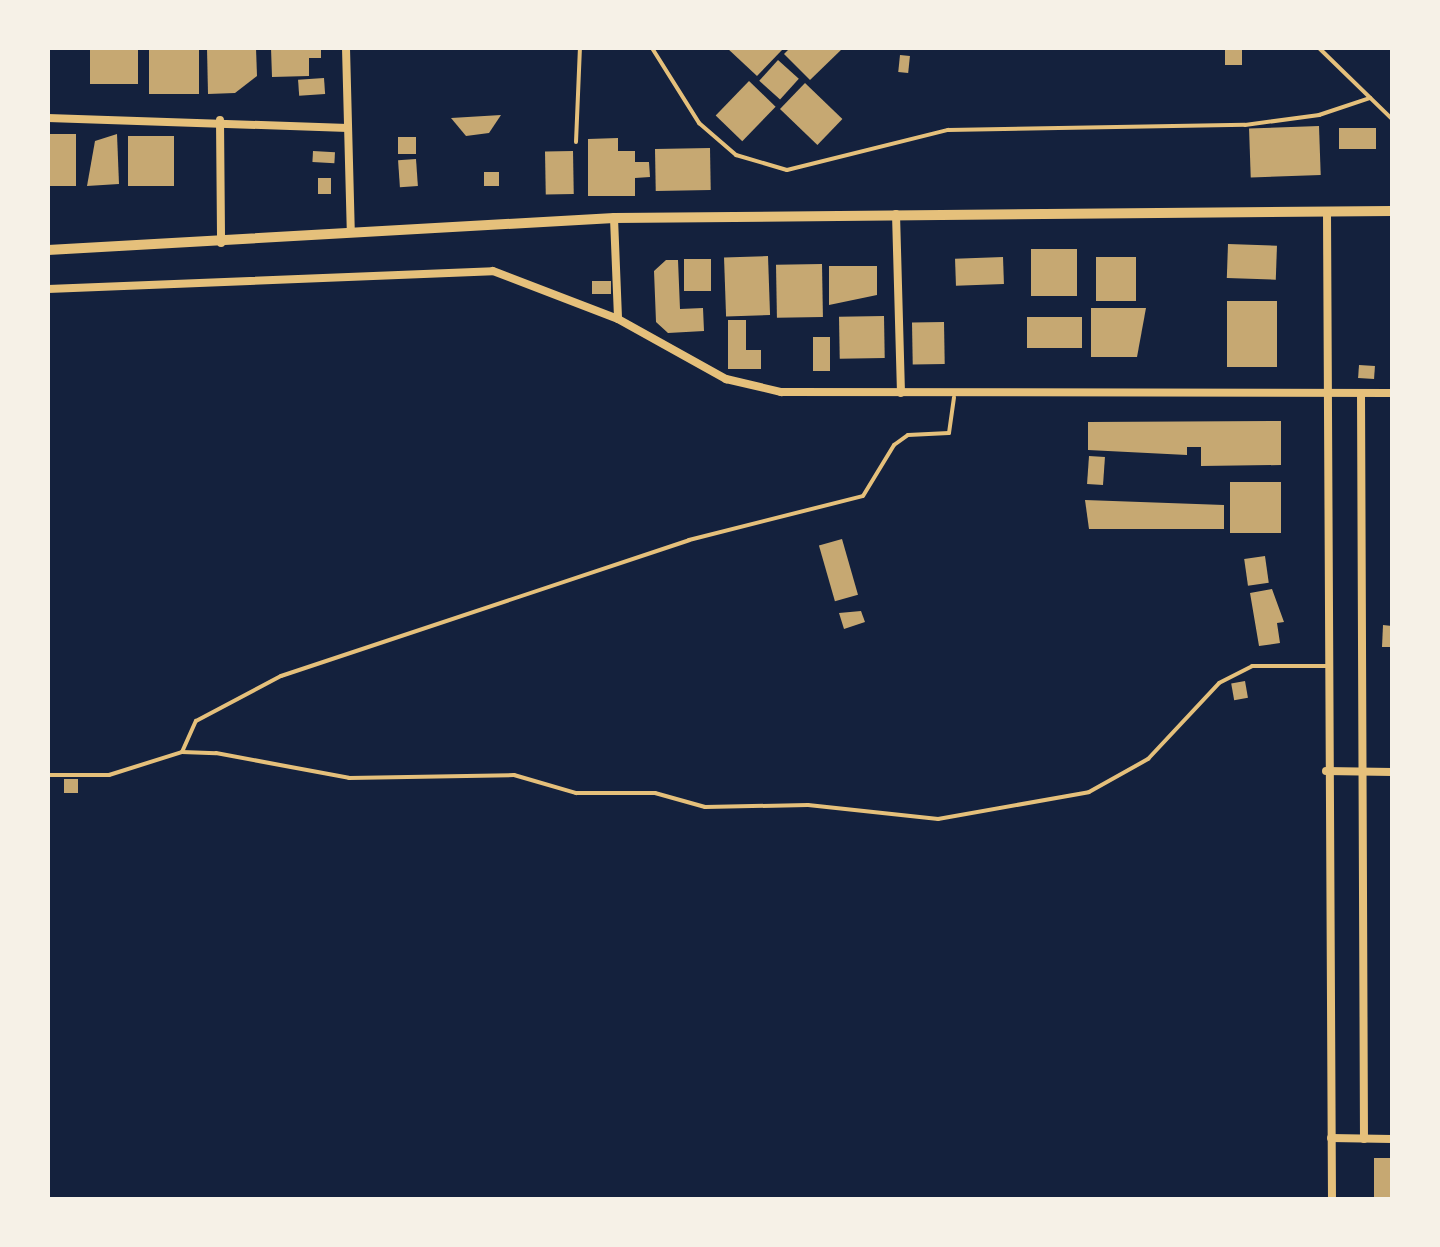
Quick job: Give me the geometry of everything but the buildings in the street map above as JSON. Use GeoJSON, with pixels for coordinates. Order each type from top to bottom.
{"type":"FeatureCollection","features":[{"type":"Feature","properties":{"kind":"street"},"geometry":{"type":"LineString","coordinates":[[346,48],[351,233]]}},
{"type":"Feature","properties":{"kind":"street"},"geometry":{"type":"LineString","coordinates":[[48,118],[220,120],[348,128]]}},
{"type":"Feature","properties":{"kind":"street"},"geometry":{"type":"LineString","coordinates":[[220,120],[221,244]]}},
{"type":"Feature","properties":{"kind":"street"},"geometry":{"type":"LineString","coordinates":[[48,250],[221,244],[614,218],[1392,211]]}},
{"type":"Feature","properties":{"kind":"street"},"geometry":{"type":"LineString","coordinates":[[1327,213],[1326,771],[1332,1199]]}},
{"type":"Feature","properties":{"kind":"street"},"geometry":{"type":"LineString","coordinates":[[896,214],[901,393]]}},
{"type":"Feature","properties":{"kind":"street"},"geometry":{"type":"LineString","coordinates":[[614,218],[618,319]]}},
{"type":"Feature","properties":{"kind":"street"},"geometry":{"type":"LineString","coordinates":[[48,289],[493,271],[618,319],[744,385],[954,397],[1392,393]]}},
{"type":"Feature","properties":{"kind":"street"},"geometry":{"type":"LineString","coordinates":[[1361,393],[1360,771],[1364,1139]]}},
{"type":"Feature","properties":{"kind":"street"},"geometry":{"type":"LineString","coordinates":[[1326,771],[1392,772]]}},
{"type":"Feature","properties":{"kind":"street"},"geometry":{"type":"LineString","coordinates":[[1331,1138],[1392,1139]]}},
{"type":"Feature","properties":{"kind":"lane"},"geometry":{"type":"LineString","coordinates":[[576,142],[580,48]]}},
{"type":"Feature","properties":{"kind":"lane"},"geometry":{"type":"LineString","coordinates":[[652,48],[699,123],[736,155],[787,170],[948,130],[1245,125],[1319,115],[1370,98]]}},
{"type":"Feature","properties":{"kind":"lane"},"geometry":{"type":"LineString","coordinates":[[1319,48],[1392,119]]}},
{"type":"Feature","properties":{"kind":"lane"},"geometry":{"type":"LineString","coordinates":[[182,752],[196,721],[281,676],[689,540],[863,496],[894,445],[908,435],[949,433],[954,397]]}},
{"type":"Feature","properties":{"kind":"lane"},"geometry":{"type":"LineString","coordinates":[[48,775],[109,775],[182,752],[245,755],[361,779],[514,775],[576,793],[655,793],[705,807],[808,805],[938,819],[1089,792],[1148,759],[1219,683],[1252,666],[1327,666]]}}]}
